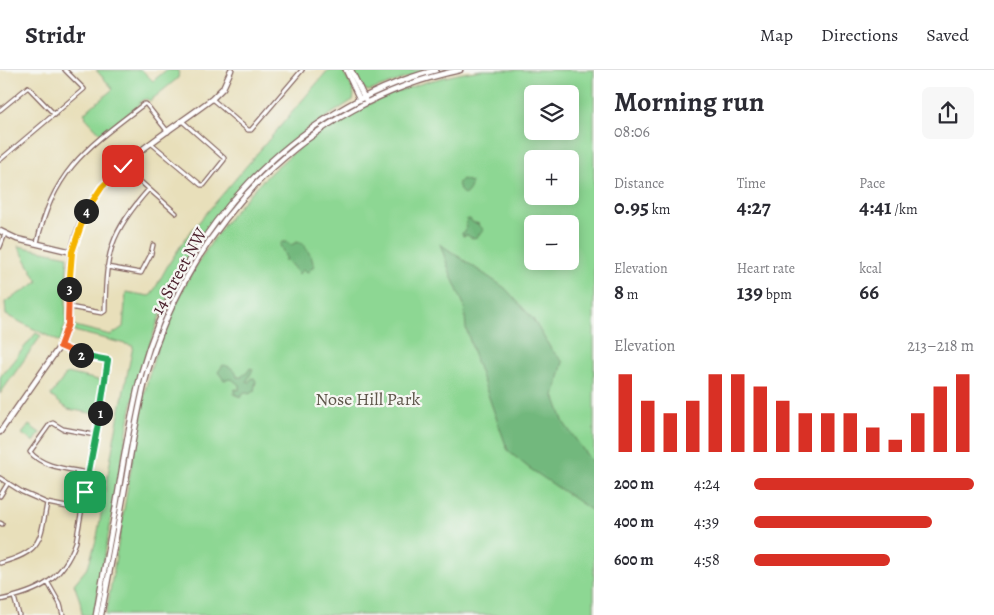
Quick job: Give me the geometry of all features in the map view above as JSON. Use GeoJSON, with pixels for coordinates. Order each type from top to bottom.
{"type":"FeatureCollection","features":[{"type":"Feature","properties":{"kind":"main road"},"geometry":{"type":"LineString","coordinates":[[0,432],[60,346],[67,331],[70,263],[78,232],[87,209],[102,187],[123,166],[212,99],[223,88],[231,70]]}},
{"type":"Feature","properties":{"kind":"main road"},"geometry":{"type":"LineString","coordinates":[[346,70],[363,101]]}},
{"type":"Feature","properties":{"kind":"main road"},"geometry":{"type":"LineString","coordinates":[[352,70],[361,90],[363,101]]}},
{"type":"Feature","properties":{"kind":"main road","name":"14 Street NW"},"geometry":{"type":"LineString","coordinates":[[101,615],[138,408],[155,348],[176,298],[203,250],[224,220],[250,189],[286,155],[313,134],[389,86],[436,70]]}},
{"type":"Feature","properties":{"kind":"main road","name":"14 Street NW"},"geometry":{"type":"LineString","coordinates":[[96,615],[132,410],[142,372],[164,311],[178,282],[210,230],[235,198],[263,169],[310,129],[353,103],[460,70]]}},
{"type":"Feature","properties":{"kind":"main road"},"geometry":{"type":"LineString","coordinates":[[353,85],[356,98],[353,103]]}},
{"type":"Feature","properties":{"kind":"main road"},"geometry":{"type":"LineString","coordinates":[[361,90],[372,92],[389,86]]}},
{"type":"Feature","properties":{"kind":"main road"},"geometry":{"type":"LineString","coordinates":[[2,233],[72,252]]}},
{"type":"Feature","properties":{"kind":"street"},"geometry":{"type":"LineString","coordinates":[[0,160],[84,89],[65,70]]}},
{"type":"Feature","properties":{"kind":"street"},"geometry":{"type":"LineString","coordinates":[[212,99],[248,130],[251,130],[302,70]]}},
{"type":"Feature","properties":{"kind":"street"},"geometry":{"type":"LineString","coordinates":[[0,110],[28,87],[55,114]]}},
{"type":"Feature","properties":{"kind":"street"},"geometry":{"type":"LineString","coordinates":[[37,244],[48,207],[58,186],[71,165],[87,149],[144,104],[146,104],[168,132]]}},
{"type":"Feature","properties":{"kind":"street"},"geometry":{"type":"LineString","coordinates":[[152,144],[201,185],[204,185],[224,158],[182,122]]}},
{"type":"Feature","properties":{"kind":"street"},"geometry":{"type":"LineString","coordinates":[[123,166],[176,213]]}},
{"type":"Feature","properties":{"kind":"street"},"geometry":{"type":"LineString","coordinates":[[69,307],[102,313],[105,311],[107,267],[110,249],[116,234],[130,211],[149,189]]}},
{"type":"Feature","properties":{"kind":"street"},"geometry":{"type":"LineString","coordinates":[[0,247],[2,233]]}},
{"type":"Feature","properties":{"kind":"street"},"geometry":{"type":"LineString","coordinates":[[107,267],[141,273],[151,254],[153,245]]}},
{"type":"Feature","properties":{"kind":"street"},"geometry":{"type":"LineString","coordinates":[[0,600],[14,597],[48,583],[60,572],[72,553],[76,542],[108,360],[75,353],[60,346]]}},
{"type":"Feature","properties":{"kind":"street"},"geometry":{"type":"LineString","coordinates":[[88,473],[50,465],[30,452],[52,423],[64,429],[95,435]]}},
{"type":"Feature","properties":{"kind":"street"},"geometry":{"type":"LineString","coordinates":[[0,478],[32,497],[47,503],[82,510]]}},
{"type":"Feature","properties":{"kind":"street"},"geometry":{"type":"LineString","coordinates":[[0,496],[8,483]]}},
{"type":"Feature","properties":{"kind":"street"},"geometry":{"type":"LineString","coordinates":[[0,563],[25,555],[34,547],[39,540],[47,503]]}},
{"type":"Feature","properties":{"kind":"street"},"geometry":{"type":"LineString","coordinates":[[48,583],[60,604],[63,615]]}},
{"type":"Feature","properties":{"kind":"street"},"geometry":{"type":"LineString","coordinates":[[14,597],[19,615]]}},
{"type":"Feature","properties":{"kind":"green space"},"geometry":{"type":"Polygon","coordinates":[[[96,70],[142,70],[153,81],[166,70],[179,70],[178,78],[150,101],[147,99],[142,100],[138,106],[101,134],[85,117],[84,113],[113,89],[96,70]]]}},
{"type":"Feature","properties":{"kind":"green space"},"geometry":{"type":"Polygon","coordinates":[[[328,70],[342,70],[354,92],[353,100],[309,128],[280,151],[233,197],[196,247],[162,310],[141,369],[131,409],[94,615],[82,615],[80,601],[74,584],[88,567],[97,537],[133,346],[70,330],[71,325],[111,335],[123,327],[126,292],[149,296],[152,294],[187,236],[328,70]]]}},
{"type":"Feature","properties":{"kind":"green space"},"geometry":{"type":"Polygon","coordinates":[[[353,70],[364,70],[366,72],[375,70],[429,70],[369,91],[361,86],[353,70]]]}},
{"type":"Feature","properties":{"kind":"green space","name":"Nose Hill Park"},"geometry":{"type":"Polygon","coordinates":[[[482,70],[594,70],[594,615],[106,615],[142,403],[154,358],[171,313],[196,267],[225,224],[258,185],[295,151],[337,122],[382,98],[430,81],[482,70]]]}},
{"type":"Feature","properties":{"kind":"green space"},"geometry":{"type":"Polygon","coordinates":[[[462,179],[471,182],[469,190],[464,195],[458,183],[462,179]]]}},
{"type":"Feature","properties":{"kind":"green space"},"geometry":{"type":"Polygon","coordinates":[[[467,219],[479,224],[483,232],[477,237],[472,238],[467,235],[463,236],[462,233],[465,232],[467,219]]]}},
{"type":"Feature","properties":{"kind":"green space"},"geometry":{"type":"Polygon","coordinates":[[[282,242],[287,242],[291,245],[297,242],[303,244],[311,256],[314,266],[308,272],[302,270],[299,274],[287,260],[284,260],[286,258],[280,245],[282,242]]]}},
{"type":"Feature","properties":{"kind":"green space"},"geometry":{"type":"Polygon","coordinates":[[[440,244],[505,288],[533,319],[551,349],[563,362],[554,396],[564,423],[594,465],[594,512],[529,468],[508,451],[466,328],[464,305],[440,244]]]}},
{"type":"Feature","properties":{"kind":"green space"},"geometry":{"type":"Polygon","coordinates":[[[18,246],[68,256],[66,322],[60,342],[6,315],[5,302],[38,282],[18,246]]]}},
{"type":"Feature","properties":{"kind":"green space"},"geometry":{"type":"Polygon","coordinates":[[[36,333],[41,336],[0,394],[0,377],[36,333]]]}},
{"type":"Feature","properties":{"kind":"green space"},"geometry":{"type":"Polygon","coordinates":[[[223,365],[233,369],[237,377],[242,377],[250,368],[253,369],[247,381],[248,383],[254,378],[256,381],[254,391],[249,394],[245,392],[242,394],[242,397],[234,394],[235,389],[239,390],[239,385],[232,379],[224,380],[218,372],[223,365]]]}},
{"type":"Feature","properties":{"kind":"green space"},"geometry":{"type":"Polygon","coordinates":[[[67,373],[103,381],[96,414],[68,409],[52,397],[51,395],[67,373]]]}},
{"type":"Feature","properties":{"kind":"green space"},"geometry":{"type":"Polygon","coordinates":[[[29,425],[40,433],[34,442],[22,434],[29,425]]]}},
{"type":"Feature","properties":{"kind":"route"},"geometry":{"type":"LineString","coordinates":[[85,492],[106,381],[108,360],[75,353],[60,346],[67,331],[70,263],[78,232],[87,209],[95,197],[109,179],[123,166]]}}]}
